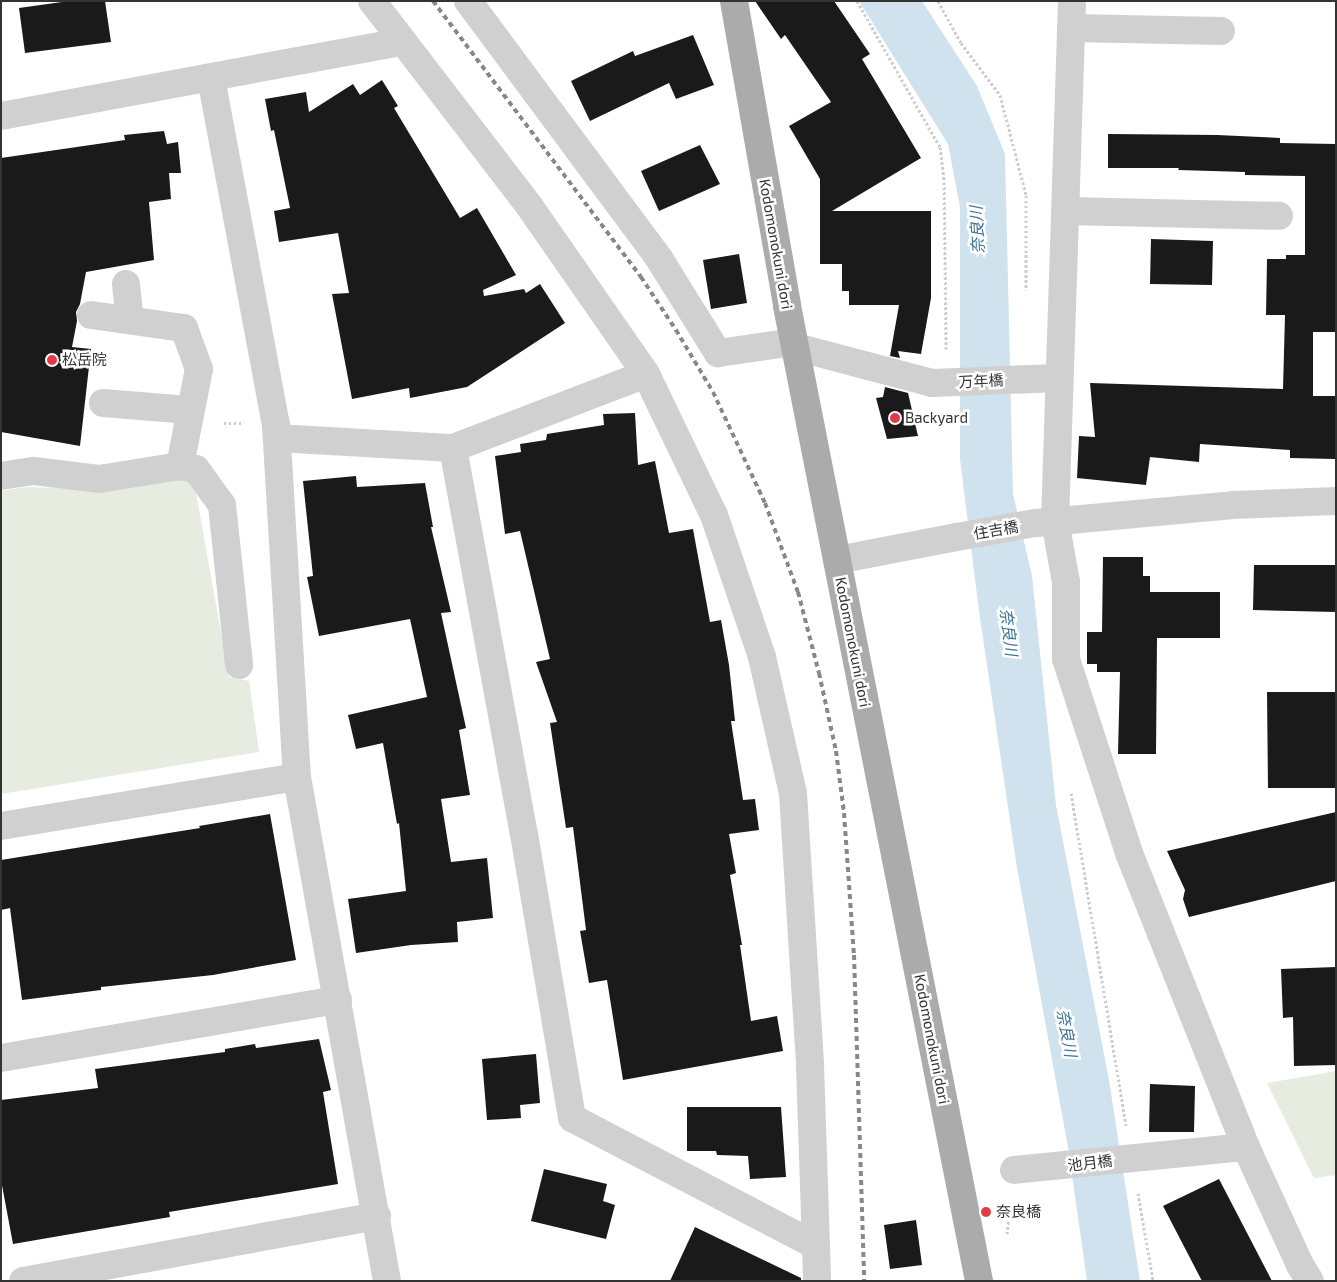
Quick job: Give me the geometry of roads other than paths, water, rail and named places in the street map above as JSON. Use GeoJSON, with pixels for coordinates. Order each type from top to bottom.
{"type":"FeatureCollection","features":[{"type":"Feature","properties":{"kind":"main road","name":"Kodomonokuni dori"},"geometry":{"type":"LineString","coordinates":[[734,1],[795,344],[980,1281]]}},
{"type":"Feature","properties":{"kind":"street"},"geometry":{"type":"LineString","coordinates":[[372,1],[530,207],[646,374],[714,515],[762,657],[793,793],[810,1065],[817,1281]]}},
{"type":"Feature","properties":{"kind":"street"},"geometry":{"type":"LineString","coordinates":[[468,1],[660,260],[718,353],[795,344]]}},
{"type":"Feature","properties":{"kind":"street"},"geometry":{"type":"LineString","coordinates":[[1072,1],[1059,378],[1045,522],[1066,582],[1066,659],[1130,853],[1246,1147],[1300,1265],[1310,1281]]}},
{"type":"Feature","properties":{"kind":"street"},"geometry":{"type":"LineString","coordinates":[[1071,28],[1221,32]]}},
{"type":"Feature","properties":{"kind":"street"},"geometry":{"type":"LineString","coordinates":[[1,116],[402,42]]}},
{"type":"Feature","properties":{"kind":"street"},"geometry":{"type":"LineString","coordinates":[[211,78],[277,438],[297,777],[377,1216],[387,1281]]}},
{"type":"Feature","properties":{"kind":"street"},"geometry":{"type":"LineString","coordinates":[[1066,211],[1278,216]]}},
{"type":"Feature","properties":{"kind":"street"},"geometry":{"type":"LineString","coordinates":[[126,284],[130,320]]}},
{"type":"Feature","properties":{"kind":"street"},"geometry":{"type":"LineString","coordinates":[[91,315],[184,328],[199,369],[189,410],[180,466]]}},
{"type":"Feature","properties":{"kind":"street","name":"万年橋"},"geometry":{"type":"LineString","coordinates":[[795,344],[932,383],[1059,378]]}},
{"type":"Feature","properties":{"kind":"street"},"geometry":{"type":"LineString","coordinates":[[277,438],[452,448],[646,374]]}},
{"type":"Feature","properties":{"kind":"street"},"geometry":{"type":"LineString","coordinates":[[103,403],[189,410]]}},
{"type":"Feature","properties":{"kind":"street"},"geometry":{"type":"LineString","coordinates":[[452,448],[524,834],[572,1118],[816,1245]]}},
{"type":"Feature","properties":{"kind":"street"},"geometry":{"type":"LineString","coordinates":[[1,476],[34,471],[98,479],[180,466],[196,469],[222,505],[239,665]]}},
{"type":"Feature","properties":{"kind":"street","name":"住吉橋"},"geometry":{"type":"LineString","coordinates":[[837,560],[1045,522],[1233,505],[1336,502]]}},
{"type":"Feature","properties":{"kind":"street"},"geometry":{"type":"LineString","coordinates":[[1,826],[297,777]]}},
{"type":"Feature","properties":{"kind":"street"},"geometry":{"type":"LineString","coordinates":[[1,1058],[338,1000]]}},
{"type":"Feature","properties":{"kind":"street","name":"池月橋"},"geometry":{"type":"LineString","coordinates":[[1014,1170],[1246,1147]]}},
{"type":"Feature","properties":{"kind":"street"},"geometry":{"type":"LineString","coordinates":[[23,1281],[377,1216]]}},
{"type":"Feature","properties":{"kind":"water","name":"奈良川"},"geometry":{"type":"Polygon","coordinates":[[[859,1],[922,1],[977,86],[1005,154],[1013,494],[1032,576],[1056,805],[1109,1080],[1140,1281],[1087,1281],[1068,1147],[1017,868],[979,611],[960,459],[960,207],[948,144],[859,1]]]}},
{"type":"Feature","properties":{"kind":"railway"},"geometry":{"type":"LineString","coordinates":[[433,1],[641,277],[676,330],[713,392],[765,503],[798,592],[819,673],[836,751],[844,813],[854,955],[864,1281]]}},
{"type":"Feature","properties":{"kind":"place","name":"松岳院"},"geometry":{"type":"Point","coordinates":[52,360]}},
{"type":"Feature","properties":{"kind":"place","name":"Backyard"},"geometry":{"type":"Point","coordinates":[895,418]}},
{"type":"Feature","properties":{"kind":"place","name":"奈良橋"},"geometry":{"type":"Point","coordinates":[986,1212]}}]}
